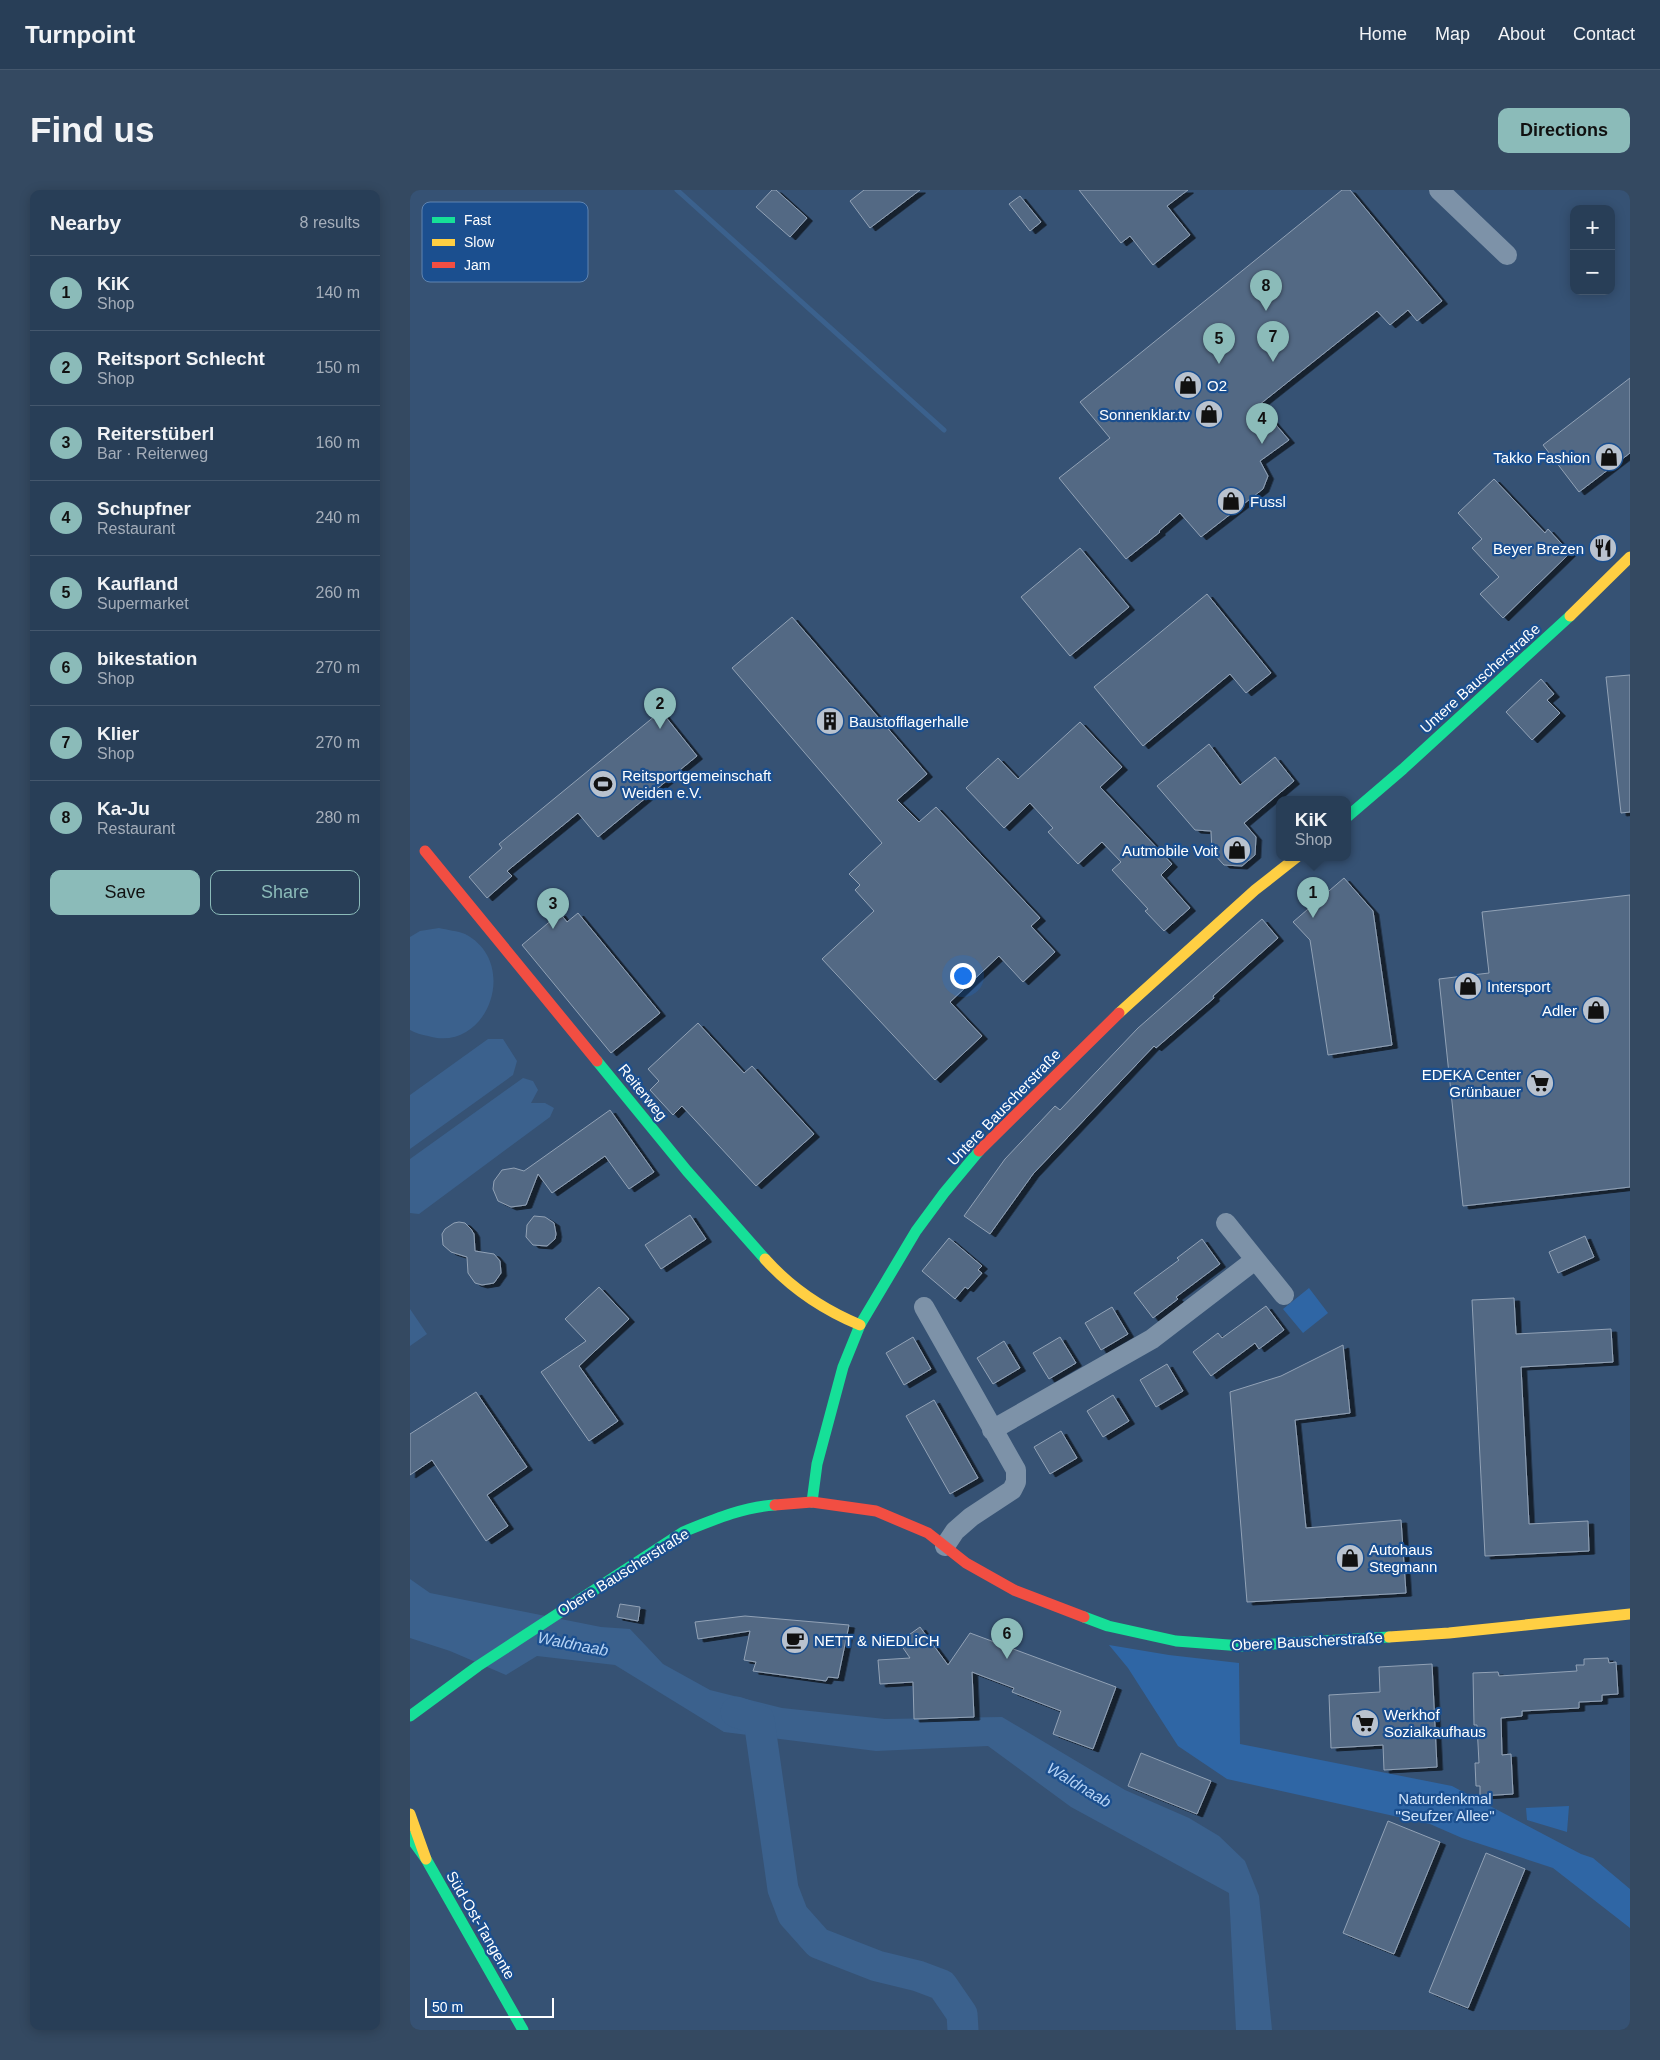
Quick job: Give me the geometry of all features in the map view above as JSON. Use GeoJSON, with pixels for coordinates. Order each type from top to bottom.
{"type":"FeatureCollection","features":[{"type":"Feature","properties":{"kind":"street"},"geometry":{"type":"LineString","coordinates":[[1439,190],[1507,255]]}},
{"type":"Feature","properties":{"kind":"street","name":"Untere Bauscherstraße"},"geometry":{"type":"LineString","coordinates":[[1351,814],[1403,769],[1557,629],[1630,557]]}},
{"type":"Feature","properties":{"kind":"street","name":"Reiterweg"},"geometry":{"type":"LineString","coordinates":[[425,851],[687,1171],[773,1268],[794,1288],[846,1319],[860,1325]]}},
{"type":"Feature","properties":{"kind":"street","name":"Untere Bauscherstraße"},"geometry":{"type":"LineString","coordinates":[[812,1502],[817,1464],[843,1366],[860,1325],[916,1231],[944,1193],[988,1141],[1145,988],[1254,890],[1291,861]]}},
{"type":"Feature","properties":{"kind":"street"},"geometry":{"type":"LineString","coordinates":[[1226,1223],[1284,1295]]}},
{"type":"Feature","properties":{"kind":"street"},"geometry":{"type":"LineString","coordinates":[[992,1430],[1152,1339],[1255,1260]]}},
{"type":"Feature","properties":{"kind":"street"},"geometry":{"type":"LineString","coordinates":[[924,1307],[1016,1470],[1016,1482],[1012,1490],[955,1530],[945,1546]]}},
{"type":"Feature","properties":{"kind":"street","name":"Obere Bauscherstraße"},"geometry":{"type":"LineString","coordinates":[[412,1720],[429,1702],[478,1666],[683,1532],[756,1506],[812,1502],[876,1511],[928,1533],[966,1563],[1014,1590],[1108,1626],[1176,1641],[1242,1646],[1449,1633],[1630,1614]]}},
{"type":"Feature","properties":{"kind":"street"},"geometry":{"type":"LineString","coordinates":[[410,1814],[426,1859]]}},
{"type":"Feature","properties":{"kind":"street","name":"Süd-Ost-Tangente"},"geometry":{"type":"LineString","coordinates":[[410,1837],[426,1859],[523,2030]]}},
{"type":"Feature","properties":{"kind":"green space"},"geometry":{"type":"Polygon","coordinates":[[[1309,1288],[1328,1313],[1303,1333],[1283,1309],[1309,1288]]]}},
{"type":"Feature","properties":{"kind":"green space","name":"Naturdenkmal \"Seufzer Allee\""},"geometry":{"type":"Polygon","coordinates":[[[1109,1645],[1169,1655],[1239,1663],[1240,1744],[1452,1786],[1581,1854],[1593,1858],[1630,1889],[1630,1928],[1553,1868],[1462,1838],[1430,1824],[1227,1779],[1178,1746],[1128,1668],[1109,1645]]]}},
{"type":"Feature","properties":{"kind":"green space"},"geometry":{"type":"Polygon","coordinates":[[[1569,1806],[1567,1832],[1527,1820],[1526,1808],[1569,1806]]]}},
{"type":"Feature","properties":{"kind":"water"},"geometry":{"type":"Polygon","coordinates":[[[439,928],[465,934],[482,947],[491,965],[493,984],[490,1003],[480,1019],[467,1032],[449,1038],[426,1036],[410,1030],[410,937],[420,931],[439,928]]]}},
{"type":"Feature","properties":{"kind":"water"},"geometry":{"type":"Polygon","coordinates":[[[488,1039],[503,1039],[517,1061],[513,1075],[410,1149],[410,1095],[488,1039]]]}},
{"type":"Feature","properties":{"kind":"water"},"geometry":{"type":"Polygon","coordinates":[[[523,1078],[533,1081],[538,1090],[531,1103],[545,1103],[554,1108],[550,1117],[419,1214],[410,1213],[410,1159],[523,1078]]]}},
{"type":"Feature","properties":{"kind":"water"},"geometry":{"type":"Polygon","coordinates":[[[410,1309],[427,1334],[410,1346],[410,1309]]]}},
{"type":"Feature","properties":{"kind":"water"},"geometry":{"type":"Polygon","coordinates":[[[410,1579],[430,1593],[601,1627],[630,1629],[663,1664],[710,1690],[782,1708],[885,1719],[1002,1717],[1125,1790],[1189,1818],[1219,1836],[1245,1861],[1259,1896],[1272,2030],[1236,2030],[1229,1893],[1071,1807],[988,1746],[876,1751],[724,1732],[615,1665],[537,1656],[506,1675],[450,1651],[410,1638],[410,1579]]]}},
{"type":"Feature","properties":{"kind":"building"},"geometry":{"type":"Polygon","coordinates":[[[772,190],[776,190],[807,218],[790,237],[756,207],[772,190]]]}},
{"type":"Feature","properties":{"kind":"building"},"geometry":{"type":"Polygon","coordinates":[[[864,190],[920,190],[870,228],[850,201],[864,190]]]}},
{"type":"Feature","properties":{"kind":"building"},"geometry":{"type":"Polygon","coordinates":[[[1079,190],[1188,190],[1167,206],[1190,235],[1153,265],[1130,236],[1121,243],[1079,190]]]}},
{"type":"Feature","properties":{"kind":"building"},"geometry":{"type":"Polygon","coordinates":[[[1342,190],[1350,190],[1442,301],[1417,321],[1408,310],[1390,325],[1377,311],[1259,405],[1289,440],[1260,461],[1268,476],[1263,489],[1201,537],[1180,513],[1126,559],[1059,478],[1110,438],[1080,402],[1342,190]]]}},
{"type":"Feature","properties":{"kind":"building"},"geometry":{"type":"Polygon","coordinates":[[[1020,196],[1041,222],[1030,231],[1009,204],[1020,196]]]}},
{"type":"Feature","properties":{"kind":"building"},"geometry":{"type":"Polygon","coordinates":[[[1630,378],[1630,453],[1579,492],[1543,445],[1630,378]]]}},
{"type":"Feature","properties":{"kind":"building"},"geometry":{"type":"Polygon","coordinates":[[[1494,479],[1545,533],[1548,529],[1570,553],[1503,618],[1480,594],[1499,577],[1472,548],[1482,539],[1458,513],[1494,479]]]}},
{"type":"Feature","properties":{"kind":"building"},"geometry":{"type":"Polygon","coordinates":[[[1080,548],[1129,607],[1070,656],[1021,597],[1080,548]]]}},
{"type":"Feature","properties":{"kind":"building"},"geometry":{"type":"Polygon","coordinates":[[[1207,594],[1271,673],[1246,693],[1230,674],[1143,746],[1094,687],[1207,594]]]}},
{"type":"Feature","properties":{"kind":"building"},"geometry":{"type":"Polygon","coordinates":[[[792,617],[927,774],[897,800],[919,822],[936,807],[1040,918],[1031,926],[1055,952],[1023,982],[999,956],[950,1002],[982,1036],[935,1080],[822,959],[874,911],[855,890],[860,885],[849,874],[882,843],[732,668],[792,617]]]}},
{"type":"Feature","properties":{"kind":"building"},"geometry":{"type":"Polygon","coordinates":[[[1630,675],[1630,812],[1621,813],[1606,677],[1630,675]]]}},
{"type":"Feature","properties":{"kind":"building"},"geometry":{"type":"Polygon","coordinates":[[[1541,679],[1554,694],[1547,700],[1560,713],[1532,740],[1506,712],[1541,679]]]}},
{"type":"Feature","properties":{"kind":"building"},"geometry":{"type":"Polygon","coordinates":[[[661,711],[697,756],[598,837],[578,813],[507,871],[512,876],[487,898],[469,877],[502,848],[499,844],[661,711]]]}},
{"type":"Feature","properties":{"kind":"building"},"geometry":{"type":"Polygon","coordinates":[[[1080,722],[1122,767],[1100,787],[1172,864],[1161,875],[1190,908],[1164,931],[1145,911],[1148,909],[1112,870],[1121,862],[1102,842],[1078,864],[1048,832],[1053,828],[1030,803],[1004,828],[966,788],[998,758],[1018,779],[1080,722]]]}},
{"type":"Feature","properties":{"kind":"building"},"geometry":{"type":"Polygon","coordinates":[[[1209,744],[1240,785],[1275,757],[1294,781],[1244,823],[1256,837],[1255,855],[1242,866],[1224,865],[1212,852],[1211,831],[1195,830],[1157,786],[1209,744]]]}},
{"type":"Feature","properties":{"kind":"building"},"geometry":{"type":"Polygon","coordinates":[[[1344,878],[1373,911],[1392,1045],[1328,1055],[1310,940],[1293,922],[1344,878]]]}},
{"type":"Feature","properties":{"kind":"building","name":"EDEKA Center Grünbauer"},"geometry":{"type":"Polygon","coordinates":[[[1630,895],[1630,1187],[1463,1206],[1439,979],[1489,973],[1482,912],[1630,895]]]}},
{"type":"Feature","properties":{"kind":"building"},"geometry":{"type":"Polygon","coordinates":[[[560,913],[567,922],[578,913],[660,1013],[611,1053],[522,945],[560,913]]]}},
{"type":"Feature","properties":{"kind":"building"},"geometry":{"type":"Polygon","coordinates":[[[1262,919],[1278,938],[1213,996],[1214,998],[1156,1048],[1154,1046],[1033,1174],[990,1234],[964,1216],[1005,1159],[1055,1106],[1060,1110],[1138,1028],[1262,919]]]}},
{"type":"Feature","properties":{"kind":"building"},"geometry":{"type":"Polygon","coordinates":[[[698,1023],[744,1073],[752,1066],[814,1134],[756,1186],[682,1106],[673,1115],[650,1090],[659,1081],[648,1069],[698,1023]]]}},
{"type":"Feature","properties":{"kind":"building"},"geometry":{"type":"Polygon","coordinates":[[[610,1110],[654,1172],[629,1189],[605,1156],[552,1193],[538,1174],[526,1205],[511,1207],[498,1201],[493,1189],[494,1181],[502,1170],[514,1168],[524,1171],[610,1110]]]}},
{"type":"Feature","properties":{"kind":"building"},"geometry":{"type":"Polygon","coordinates":[[[690,1215],[706,1239],[661,1269],[645,1245],[690,1215]]]}},
{"type":"Feature","properties":{"kind":"building"},"geometry":{"type":"Polygon","coordinates":[[[534,1216],[545,1217],[554,1223],[555,1239],[547,1246],[533,1245],[526,1237],[527,1225],[534,1216]]]}},
{"type":"Feature","properties":{"kind":"building"},"geometry":{"type":"Polygon","coordinates":[[[459,1222],[465,1223],[474,1234],[475,1251],[494,1254],[500,1261],[501,1273],[494,1283],[482,1285],[475,1283],[468,1273],[467,1257],[451,1252],[443,1245],[442,1234],[445,1229],[459,1222]]]}},
{"type":"Feature","properties":{"kind":"building"},"geometry":{"type":"Polygon","coordinates":[[[1585,1236],[1594,1257],[1558,1273],[1549,1252],[1585,1236]]]}},
{"type":"Feature","properties":{"kind":"building"},"geometry":{"type":"Polygon","coordinates":[[[949,1238],[982,1266],[978,1270],[982,1273],[968,1289],[965,1287],[955,1299],[922,1271],[949,1238]]]}},
{"type":"Feature","properties":{"kind":"building"},"geometry":{"type":"Polygon","coordinates":[[[1202,1239],[1220,1264],[1176,1297],[1178,1299],[1153,1318],[1134,1293],[1179,1260],[1177,1258],[1202,1239]]]}},
{"type":"Feature","properties":{"kind":"building"},"geometry":{"type":"Polygon","coordinates":[[[599,1287],[629,1319],[579,1366],[618,1421],[589,1441],[541,1372],[586,1341],[565,1319],[599,1287]]]}},
{"type":"Feature","properties":{"kind":"building"},"geometry":{"type":"Polygon","coordinates":[[[1514,1298],[1516,1334],[1611,1329],[1613,1362],[1521,1367],[1529,1524],[1588,1521],[1589,1551],[1485,1556],[1472,1300],[1514,1298]]]}},
{"type":"Feature","properties":{"kind":"building"},"geometry":{"type":"Polygon","coordinates":[[[1266,1306],[1284,1330],[1259,1349],[1255,1343],[1211,1376],[1193,1352],[1218,1333],[1222,1338],[1266,1306]]]}},
{"type":"Feature","properties":{"kind":"building"},"geometry":{"type":"Polygon","coordinates":[[[1112,1307],[1128,1334],[1101,1350],[1085,1323],[1112,1307]]]}},
{"type":"Feature","properties":{"kind":"building"},"geometry":{"type":"Polygon","coordinates":[[[913,1337],[931,1369],[904,1385],[886,1353],[913,1337]]]}},
{"type":"Feature","properties":{"kind":"building"},"geometry":{"type":"Polygon","coordinates":[[[1060,1337],[1076,1363],[1049,1379],[1033,1353],[1060,1337]]]}},
{"type":"Feature","properties":{"kind":"building"},"geometry":{"type":"Polygon","coordinates":[[[1004,1341],[1020,1368],[993,1384],[977,1358],[1004,1341]]]}},
{"type":"Feature","properties":{"kind":"building"},"geometry":{"type":"Polygon","coordinates":[[[1343,1345],[1350,1413],[1295,1420],[1306,1528],[1401,1520],[1406,1593],[1247,1602],[1230,1392],[1281,1376],[1343,1345]]]}},
{"type":"Feature","properties":{"kind":"building"},"geometry":{"type":"Polygon","coordinates":[[[1167,1364],[1183,1391],[1156,1407],[1140,1380],[1167,1364]]]}},
{"type":"Feature","properties":{"kind":"building"},"geometry":{"type":"Polygon","coordinates":[[[476,1392],[527,1467],[487,1495],[508,1526],[486,1541],[432,1460],[410,1475],[410,1434],[476,1392]]]}},
{"type":"Feature","properties":{"kind":"building"},"geometry":{"type":"Polygon","coordinates":[[[1113,1395],[1129,1421],[1103,1437],[1087,1411],[1113,1395]]]}},
{"type":"Feature","properties":{"kind":"building"},"geometry":{"type":"Polygon","coordinates":[[[934,1400],[978,1478],[950,1494],[906,1416],[934,1400]]]}},
{"type":"Feature","properties":{"kind":"building"},"geometry":{"type":"Polygon","coordinates":[[[1061,1431],[1077,1458],[1050,1474],[1034,1447],[1061,1431]]]}},
{"type":"Feature","properties":{"kind":"building"},"geometry":{"type":"Polygon","coordinates":[[[620,1604],[640,1607],[638,1621],[617,1617],[620,1604]]]}},
{"type":"Feature","properties":{"kind":"building"},"geometry":{"type":"Polygon","coordinates":[[[745,1616],[849,1625],[838,1678],[828,1677],[826,1681],[753,1671],[756,1662],[744,1660],[750,1631],[698,1639],[695,1622],[745,1616]]]}},
{"type":"Feature","properties":{"kind":"building"},"geometry":{"type":"Polygon","coordinates":[[[920,1627],[948,1665],[970,1633],[1116,1687],[1093,1749],[1053,1734],[1061,1711],[1012,1692],[1014,1688],[972,1672],[974,1717],[914,1719],[913,1682],[880,1684],[878,1660],[910,1658],[899,1642],[920,1627]]]}},
{"type":"Feature","properties":{"kind":"building"},"geometry":{"type":"Polygon","coordinates":[[[1608,1658],[1609,1663],[1616,1662],[1618,1694],[1602,1695],[1602,1701],[1579,1702],[1579,1708],[1522,1711],[1522,1716],[1501,1718],[1502,1755],[1511,1754],[1513,1794],[1480,1796],[1480,1786],[1476,1786],[1475,1763],[1479,1763],[1477,1725],[1474,1725],[1473,1673],[1498,1672],[1499,1676],[1577,1671],[1576,1665],[1584,1665],[1584,1659],[1608,1658]]]}},
{"type":"Feature","properties":{"kind":"building"},"geometry":{"type":"Polygon","coordinates":[[[1432,1664],[1437,1767],[1384,1770],[1383,1745],[1331,1748],[1329,1695],[1380,1692],[1379,1667],[1432,1664]]]}},
{"type":"Feature","properties":{"kind":"building"},"geometry":{"type":"Polygon","coordinates":[[[1141,1753],[1211,1781],[1197,1814],[1128,1786],[1141,1753]]]}},
{"type":"Feature","properties":{"kind":"building"},"geometry":{"type":"Polygon","coordinates":[[[1388,1821],[1440,1842],[1394,1954],[1343,1933],[1388,1821]]]}},
{"type":"Feature","properties":{"kind":"building"},"geometry":{"type":"Polygon","coordinates":[[[1486,1853],[1525,1869],[1468,2008],[1429,1992],[1486,1853]]]}},
{"type":"Feature","properties":{"kind":"waterway"},"geometry":{"type":"LineString","coordinates":[[677,190],[944,430]]}},
{"type":"Feature","properties":{"kind":"waterway","name":"Waldnaab"},"geometry":{"type":"LineString","coordinates":[[736,1712],[759,1720],[783,1889],[793,1915],[818,1943],[877,1966],[918,1976],[942,1985],[962,2014],[963,2030]]}},
{"type":"Feature","properties":{"kind":"traffic: fast"},"geometry":{"type":"LineString","coordinates":[[1351,814],[1403,769],[1570,616]]}},
{"type":"Feature","properties":{"kind":"traffic: fast"},"geometry":{"type":"LineString","coordinates":[[597,1061],[687,1171],[765,1259]]}},
{"type":"Feature","properties":{"kind":"traffic: fast"},"geometry":{"type":"LineString","coordinates":[[812,1502],[817,1464],[843,1367],[860,1325],[916,1231],[944,1193],[979,1151]]}},
{"type":"Feature","properties":{"kind":"traffic: fast"},"geometry":{"type":"LineString","coordinates":[[410,1716],[478,1666],[683,1532],[740,1511],[775,1505]]}},
{"type":"Feature","properties":{"kind":"traffic: fast"},"geometry":{"type":"LineString","coordinates":[[1084,1617],[1108,1626],[1176,1641],[1242,1646],[1389,1637]]}},
{"type":"Feature","properties":{"kind":"traffic: fast"},"geometry":{"type":"LineString","coordinates":[[410,1837],[426,1859],[523,2030]]}},
{"type":"Feature","properties":{"kind":"traffic: slow"},"geometry":{"type":"LineString","coordinates":[[1570,616],[1630,557]]}},
{"type":"Feature","properties":{"kind":"traffic: slow"},"geometry":{"type":"LineString","coordinates":[[1119,1013],[1255,890],[1292,861]]}},
{"type":"Feature","properties":{"kind":"traffic: slow"},"geometry":{"type":"LineString","coordinates":[[765,1259],[797,1289],[821,1305],[860,1325]]}},
{"type":"Feature","properties":{"kind":"traffic: slow"},"geometry":{"type":"LineString","coordinates":[[1389,1637],[1449,1633],[1630,1614]]}},
{"type":"Feature","properties":{"kind":"traffic: slow"},"geometry":{"type":"LineString","coordinates":[[410,1814],[426,1859]]}},
{"type":"Feature","properties":{"kind":"traffic: jam"},"geometry":{"type":"LineString","coordinates":[[425,851],[597,1061]]}},
{"type":"Feature","properties":{"kind":"traffic: jam"},"geometry":{"type":"LineString","coordinates":[[979,1151],[1119,1013]]}},
{"type":"Feature","properties":{"kind":"traffic: jam"},"geometry":{"type":"LineString","coordinates":[[775,1505],[812,1502],[876,1511],[928,1533],[966,1563],[1014,1590],[1084,1617]]}},
{"type":"Feature","properties":{"kind":"place","name":"Ka-Ju"},"geometry":{"type":"Point","coordinates":[1266,311]}},
{"type":"Feature","properties":{"kind":"place","name":"Klier"},"geometry":{"type":"Point","coordinates":[1273,362]}},
{"type":"Feature","properties":{"kind":"place","name":"Kaufland"},"geometry":{"type":"Point","coordinates":[1219,364]}},
{"type":"Feature","properties":{"kind":"place","name":"O2"},"geometry":{"type":"Point","coordinates":[1188,385]}},
{"type":"Feature","properties":{"kind":"place","name":"Sonnenklar.tv"},"geometry":{"type":"Point","coordinates":[1209,414]}},
{"type":"Feature","properties":{"kind":"place","name":"Schupfner"},"geometry":{"type":"Point","coordinates":[1262,444]}},
{"type":"Feature","properties":{"kind":"place","name":"Takko Fashion"},"geometry":{"type":"Point","coordinates":[1609,457]}},
{"type":"Feature","properties":{"kind":"place","name":"Fussl"},"geometry":{"type":"Point","coordinates":[1231,501]}},
{"type":"Feature","properties":{"kind":"place","name":"Beyer Brezen"},"geometry":{"type":"Point","coordinates":[1603,548]}},
{"type":"Feature","properties":{"kind":"place","name":"Baustofflagerhalle"},"geometry":{"type":"Point","coordinates":[830,721]}},
{"type":"Feature","properties":{"kind":"place","name":"Reitsport Schlecht"},"geometry":{"type":"Point","coordinates":[660,729]}},
{"type":"Feature","properties":{"kind":"place","name":"Reitsportgemeinschaft Weiden e.V."},"geometry":{"type":"Point","coordinates":[603,784]}},
{"type":"Feature","properties":{"kind":"place","name":"Autmobile Voit"},"geometry":{"type":"Point","coordinates":[1237,850]}},
{"type":"Feature","properties":{"kind":"place","name":"KiK"},"geometry":{"type":"Point","coordinates":[1313,918]}},
{"type":"Feature","properties":{"kind":"place","name":"Reiterstüberl"},"geometry":{"type":"Point","coordinates":[553,929]}},
{"type":"Feature","properties":{"kind":"place","name":"Intersport"},"geometry":{"type":"Point","coordinates":[1468,986]}},
{"type":"Feature","properties":{"kind":"place","name":"Adler"},"geometry":{"type":"Point","coordinates":[1596,1010]}},
{"type":"Feature","properties":{"kind":"place","name":"EDEKA Center Grünbauer"},"geometry":{"type":"Point","coordinates":[1540,1083]}},
{"type":"Feature","properties":{"kind":"place","name":"Autohaus Stegmann"},"geometry":{"type":"Point","coordinates":[1350,1558]}},
{"type":"Feature","properties":{"kind":"place","name":"NETT & NiEDLiCH"},"geometry":{"type":"Point","coordinates":[795,1640]}},
{"type":"Feature","properties":{"kind":"place","name":"bikestation"},"geometry":{"type":"Point","coordinates":[1007,1659]}},
{"type":"Feature","properties":{"kind":"place","name":"Werkhof Sozialkaufhaus"},"geometry":{"type":"Point","coordinates":[1365,1723]}}]}
